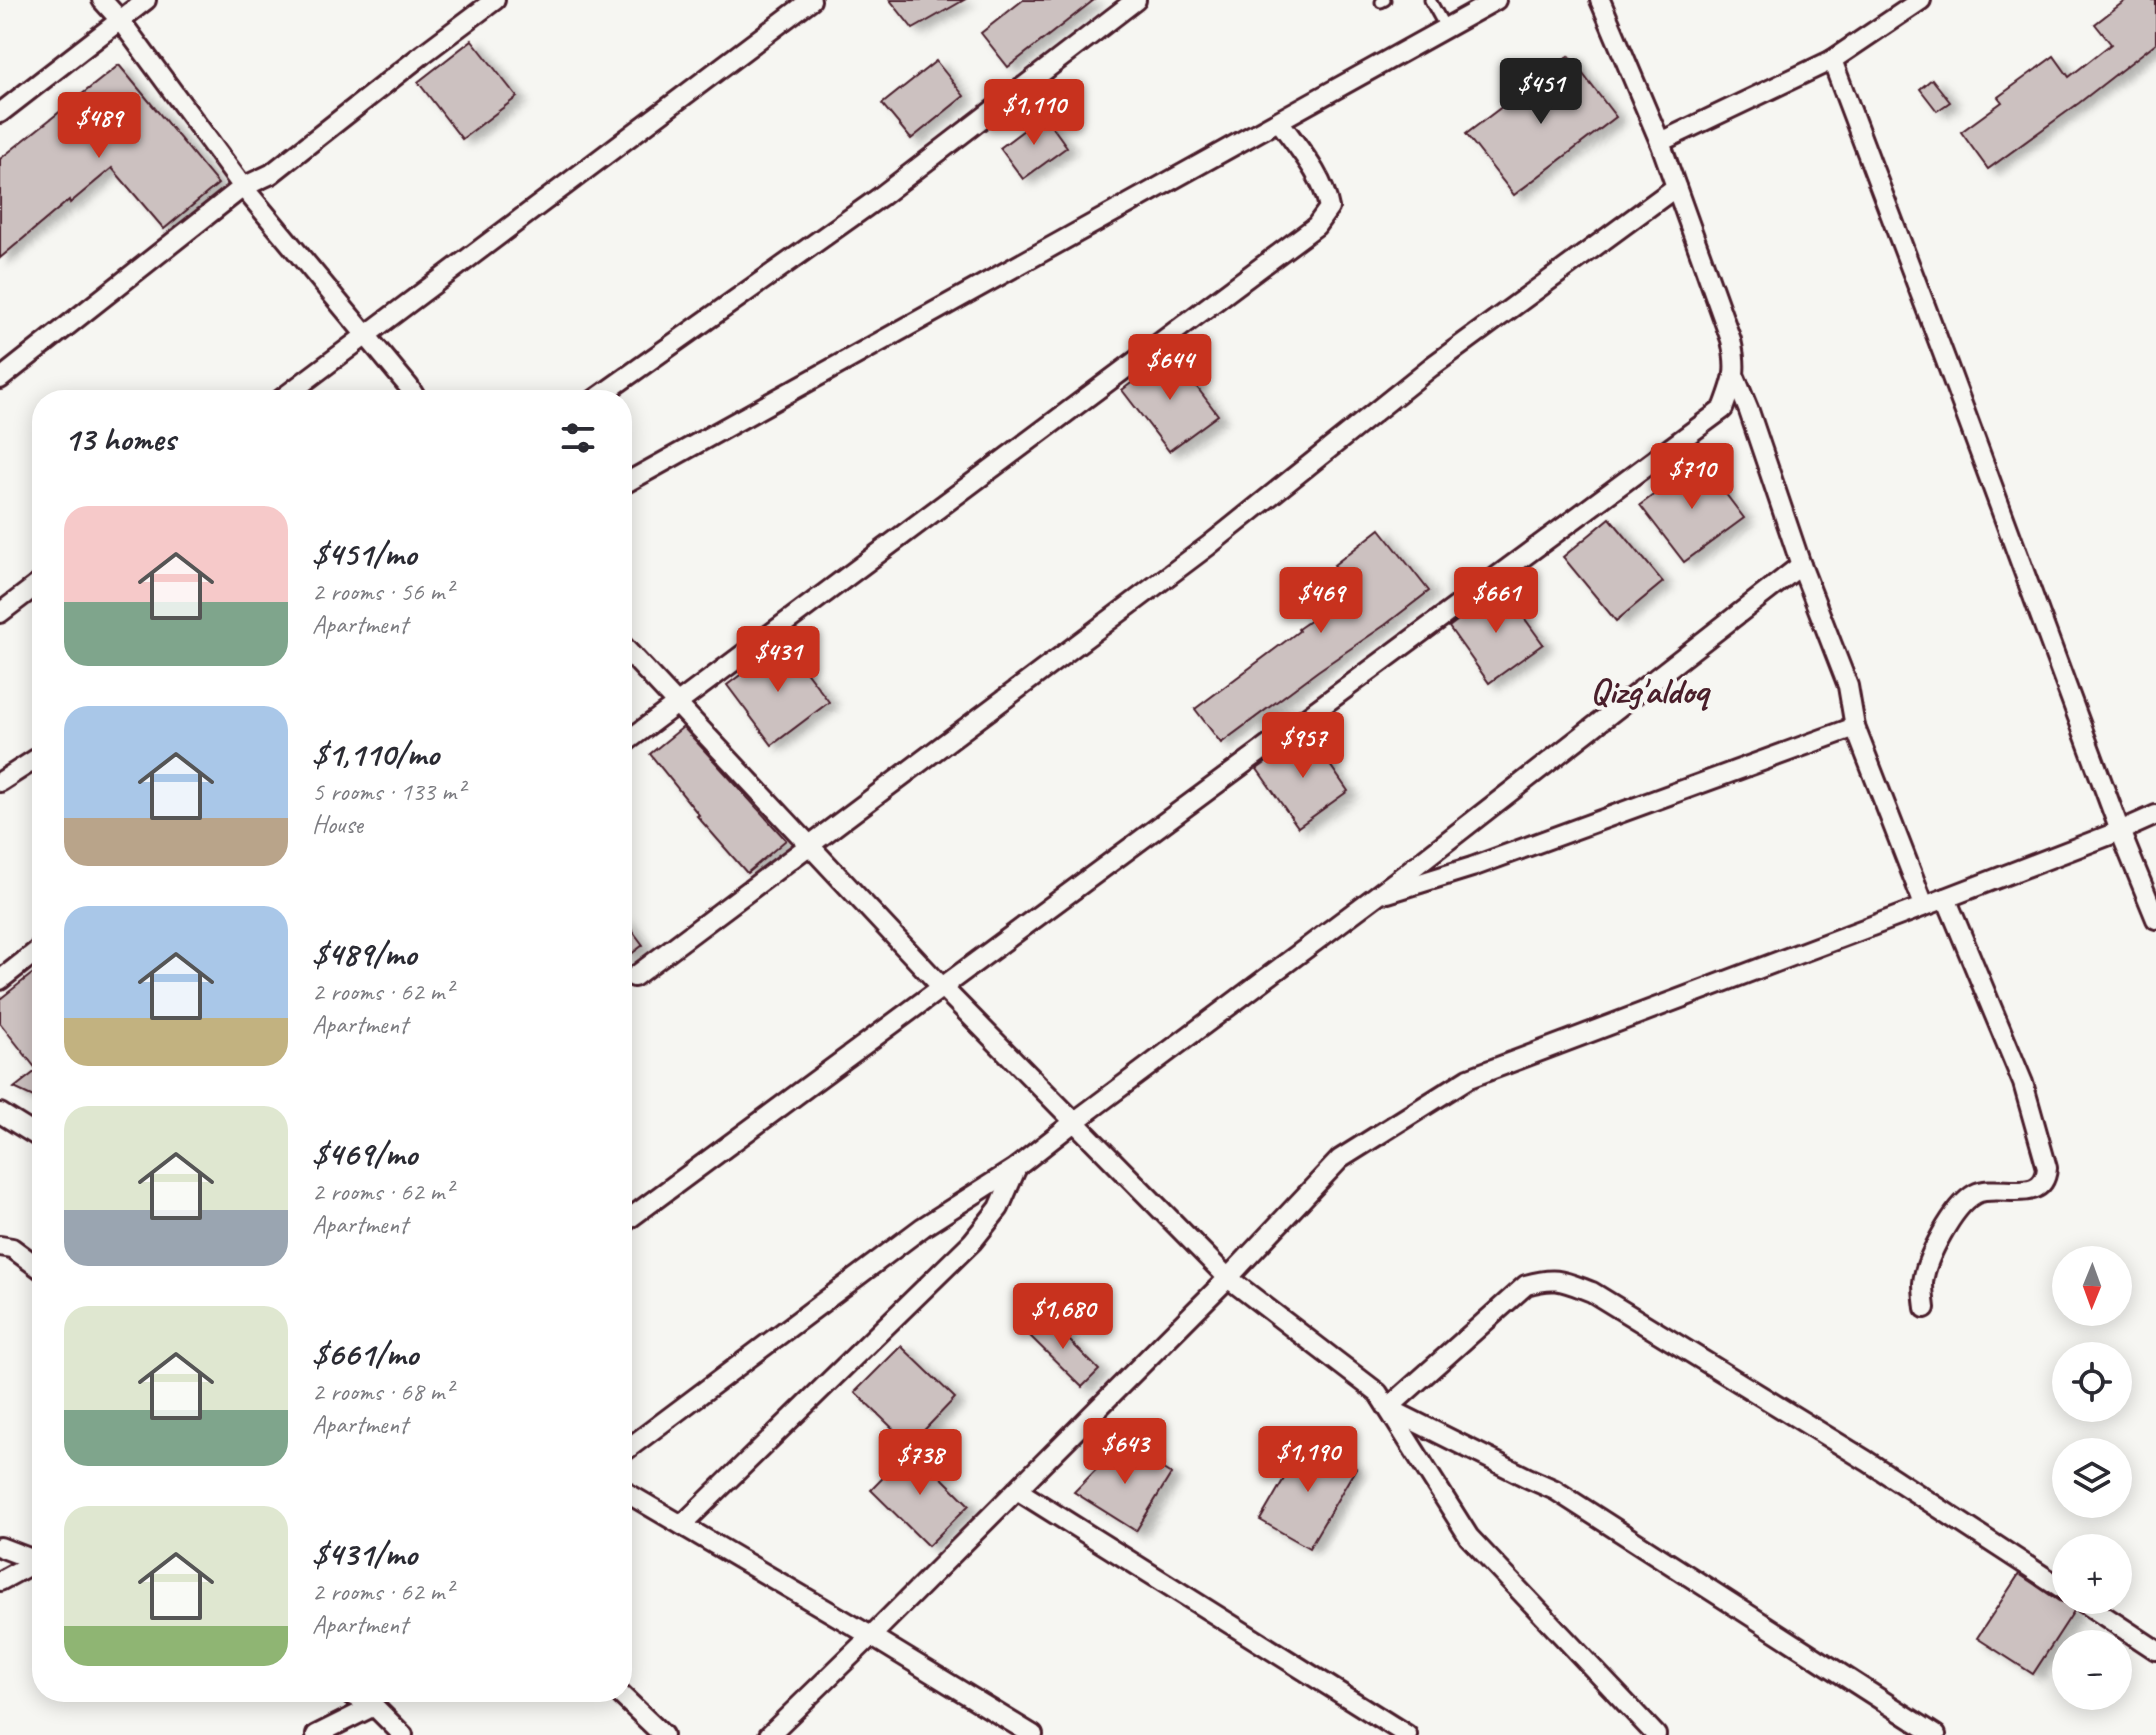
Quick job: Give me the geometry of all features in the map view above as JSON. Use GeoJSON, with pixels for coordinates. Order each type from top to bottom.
{"type":"FeatureCollection","features":[{"type":"Feature","properties":{"kind":"street"},"geometry":{"type":"LineString","coordinates":[[102,0],[243,187],[411,390]]}},
{"type":"Feature","properties":{"kind":"street"},"geometry":{"type":"LineString","coordinates":[[0,113],[146,0]]}},
{"type":"Feature","properties":{"kind":"street"},"geometry":{"type":"LineString","coordinates":[[0,379],[243,187],[271,174],[495,0]]}},
{"type":"Feature","properties":{"kind":"street"},"geometry":{"type":"LineString","coordinates":[[293,390],[811,0]]}},
{"type":"Feature","properties":{"kind":"street"},"geometry":{"type":"LineString","coordinates":[[608,390],[880,197],[1136,0]]}},
{"type":"Feature","properties":{"kind":"street"},"geometry":{"type":"LineString","coordinates":[[632,479],[1496,0]]}},
{"type":"Feature","properties":{"kind":"street"},"geometry":{"type":"LineString","coordinates":[[632,1217],[1723,409],[1735,377],[1731,340],[1660,142],[1600,0]]}},
{"type":"Feature","properties":{"kind":"street"},"geometry":{"type":"LineString","coordinates":[[1660,142],[1832,60],[1921,0]]}},
{"type":"Feature","properties":{"kind":"street"},"geometry":{"type":"LineString","coordinates":[[1832,60],[2120,831],[2156,919]]}},
{"type":"Feature","properties":{"kind":"street"},"geometry":{"type":"LineString","coordinates":[[632,738],[1316,226],[1329,208],[1326,193],[1279,121]]}},
{"type":"Feature","properties":{"kind":"street"},"geometry":{"type":"LineString","coordinates":[[634,977],[1208,546],[1431,367],[1676,187]]}},
{"type":"Feature","properties":{"kind":"street"},"geometry":{"type":"LineString","coordinates":[[1735,377],[1801,565],[1848,686],[1855,727],[1924,905]]}},
{"type":"Feature","properties":{"kind":"street"},"geometry":{"type":"LineString","coordinates":[[632,1445],[923,1227],[1017,1167],[1373,897],[1801,565]]}},
{"type":"Feature","properties":{"kind":"street"},"geometry":{"type":"LineString","coordinates":[[0,613],[32,589]]}},
{"type":"Feature","properties":{"kind":"street"},"geometry":{"type":"LineString","coordinates":[[632,656],[941,986],[1228,1278],[1378,1393],[1469,1537],[1656,1735]]}},
{"type":"Feature","properties":{"kind":"street"},"geometry":{"type":"LineString","coordinates":[[1373,897],[1472,867],[1855,727]]}},
{"type":"Feature","properties":{"kind":"street"},"geometry":{"type":"LineString","coordinates":[[0,782],[32,761]]}},
{"type":"Feature","properties":{"kind":"street"},"geometry":{"type":"LineString","coordinates":[[769,1735],[1228,1278],[1340,1159],[1469,1078],[1946,898],[2156,815]]}},
{"type":"Feature","properties":{"kind":"street"},"geometry":{"type":"LineString","coordinates":[[1925,1308],[1923,1281],[1933,1250],[1964,1203],[1974,1194],[1984,1191],[2030,1190],[2040,1186],[2046,1178],[2047,1168],[2023,1083],[1946,898]]}},
{"type":"Feature","properties":{"kind":"street"},"geometry":{"type":"LineString","coordinates":[[0,980],[32,955]]}},
{"type":"Feature","properties":{"kind":"street"},"geometry":{"type":"LineString","coordinates":[[0,1113],[32,1133]]}},
{"type":"Feature","properties":{"kind":"street"},"geometry":{"type":"LineString","coordinates":[[682,1525],[972,1242],[999,1208],[1017,1167]]}},
{"type":"Feature","properties":{"kind":"street"},"geometry":{"type":"LineString","coordinates":[[0,1246],[12,1248],[32,1263]]}},
{"type":"Feature","properties":{"kind":"street"},"geometry":{"type":"LineString","coordinates":[[1388,1408],[1526,1285],[1546,1279],[1562,1281],[1592,1292],[1827,1437],[2052,1582]]}},
{"type":"Feature","properties":{"kind":"street"},"geometry":{"type":"LineString","coordinates":[[1388,1408],[1555,1490],[1936,1735]]}},
{"type":"Feature","properties":{"kind":"street"},"geometry":{"type":"LineString","coordinates":[[1017,1490],[1407,1735]]}},
{"type":"Feature","properties":{"kind":"street"},"geometry":{"type":"LineString","coordinates":[[632,1496],[1033,1735]]}},
{"type":"Feature","properties":{"kind":"street"},"geometry":{"type":"LineString","coordinates":[[0,1547],[32,1559]]}},
{"type":"Feature","properties":{"kind":"street"},"geometry":{"type":"LineString","coordinates":[[0,1581],[32,1566]]}},
{"type":"Feature","properties":{"kind":"street"},"geometry":{"type":"LineString","coordinates":[[2101,1614],[2156,1650]]}},
{"type":"Feature","properties":{"kind":"street"},"geometry":{"type":"LineString","coordinates":[[366,1702],[403,1735]]}},
{"type":"Feature","properties":{"kind":"street"},"geometry":{"type":"LineString","coordinates":[[628,1702],[663,1735]]}},
{"type":"Feature","properties":{"kind":"street"},"geometry":{"type":"LineString","coordinates":[[316,1735],[374,1706]]}},
{"type":"Feature","properties":{"kind":"lane"},"geometry":{"type":"LineString","coordinates":[[1430,0],[1445,27]]}},
{"type":"Feature","properties":{"kind":"building"},"geometry":{"type":"Polygon","coordinates":[[[890,0],[964,0],[913,29],[890,0]]]}},
{"type":"Feature","properties":{"kind":"building"},"geometry":{"type":"Polygon","coordinates":[[[1023,0],[1094,0],[1008,67],[981,33],[1023,0]]]}},
{"type":"Feature","properties":{"kind":"building"},"geometry":{"type":"Polygon","coordinates":[[[2126,0],[2156,0],[2156,43],[1988,169],[1961,132],[2002,102],[1998,97],[2054,56],[2069,77],[2111,44],[2095,24],[2126,0]]]}},
{"type":"Feature","properties":{"kind":"building"},"geometry":{"type":"Polygon","coordinates":[[[472,40],[517,97],[462,139],[418,82],[472,40]]]}},
{"type":"Feature","properties":{"kind":"building"},"geometry":{"type":"Polygon","coordinates":[[[1569,56],[1616,117],[1514,195],[1466,134],[1569,56]]]}},
{"type":"Feature","properties":{"kind":"building"},"geometry":{"type":"Polygon","coordinates":[[[936,61],[964,96],[911,139],[882,104],[936,61]]]}},
{"type":"Feature","properties":{"kind":"building"},"geometry":{"type":"Polygon","coordinates":[[[119,65],[218,184],[164,229],[112,168],[0,258],[0,159],[119,65]]]}},
{"type":"Feature","properties":{"kind":"building"},"geometry":{"type":"Polygon","coordinates":[[[1932,79],[1950,102],[1937,111],[1920,89],[1932,79]]]}},
{"type":"Feature","properties":{"kind":"building"},"geometry":{"type":"Polygon","coordinates":[[[1044,115],[1067,147],[1023,179],[1000,148],[1044,115]]]}},
{"type":"Feature","properties":{"kind":"building"},"geometry":{"type":"Polygon","coordinates":[[[1171,353],[1218,415],[1169,451],[1122,390],[1171,353]]]}},
{"type":"Feature","properties":{"kind":"building"},"geometry":{"type":"Polygon","coordinates":[[[1700,460],[1744,518],[1684,562],[1640,505],[1700,460]]]}},
{"type":"Feature","properties":{"kind":"building"},"geometry":{"type":"Polygon","coordinates":[[[1610,518],[1663,582],[1616,621],[1563,557],[1610,518]]]}},
{"type":"Feature","properties":{"kind":"building"},"geometry":{"type":"Polygon","coordinates":[[[1380,529],[1429,591],[1221,743],[1195,709],[1354,590],[1334,565],[1380,529]]]}},
{"type":"Feature","properties":{"kind":"building"},"geometry":{"type":"Polygon","coordinates":[[[1502,587],[1543,644],[1489,683],[1449,627],[1502,587]]]}},
{"type":"Feature","properties":{"kind":"building"},"geometry":{"type":"Polygon","coordinates":[[[784,642],[829,702],[772,745],[727,685],[784,642]]]}},
{"type":"Feature","properties":{"kind":"building"},"geometry":{"type":"Polygon","coordinates":[[[683,727],[786,840],[747,873],[697,816],[650,754],[683,727]]]}},
{"type":"Feature","properties":{"kind":"building"},"geometry":{"type":"Polygon","coordinates":[[[1308,733],[1348,791],[1298,827],[1257,769],[1308,733]]]}},
{"type":"Feature","properties":{"kind":"building"},"geometry":{"type":"Polygon","coordinates":[[[632,930],[643,945],[632,953],[632,930]]]}},
{"type":"Feature","properties":{"kind":"building"},"geometry":{"type":"Polygon","coordinates":[[[32,974],[32,1064],[0,1023],[0,999],[32,974]]]}},
{"type":"Feature","properties":{"kind":"building"},"geometry":{"type":"Polygon","coordinates":[[[32,1074],[32,1096],[14,1088],[32,1074]]]}},
{"type":"Feature","properties":{"kind":"building"},"geometry":{"type":"Polygon","coordinates":[[[1044,1315],[1099,1370],[1082,1387],[1027,1333],[1044,1315]]]}},
{"type":"Feature","properties":{"kind":"building"},"geometry":{"type":"Polygon","coordinates":[[[901,1346],[955,1398],[910,1445],[855,1392],[901,1346]]]}},
{"type":"Feature","properties":{"kind":"building"},"geometry":{"type":"Polygon","coordinates":[[[1307,1439],[1356,1468],[1309,1548],[1260,1520],[1307,1439]]]}},
{"type":"Feature","properties":{"kind":"building"},"geometry":{"type":"Polygon","coordinates":[[[1122,1443],[1171,1474],[1136,1531],[1074,1492],[1122,1443]]]}},
{"type":"Feature","properties":{"kind":"building"},"geometry":{"type":"Polygon","coordinates":[[[912,1448],[969,1505],[928,1546],[871,1490],[912,1448]]]}},
{"type":"Feature","properties":{"kind":"building"},"geometry":{"type":"Polygon","coordinates":[[[2019,1574],[2052,1596],[2052,1614],[2072,1614],[2062,1630],[2052,1630],[2052,1645],[2033,1674],[1977,1638],[2019,1574]]]}},
{"type":"Feature","properties":{"kind":"district","name":"Qizg'aldoq"},"geometry":{"type":"Point","coordinates":[1649,690]}}]}
